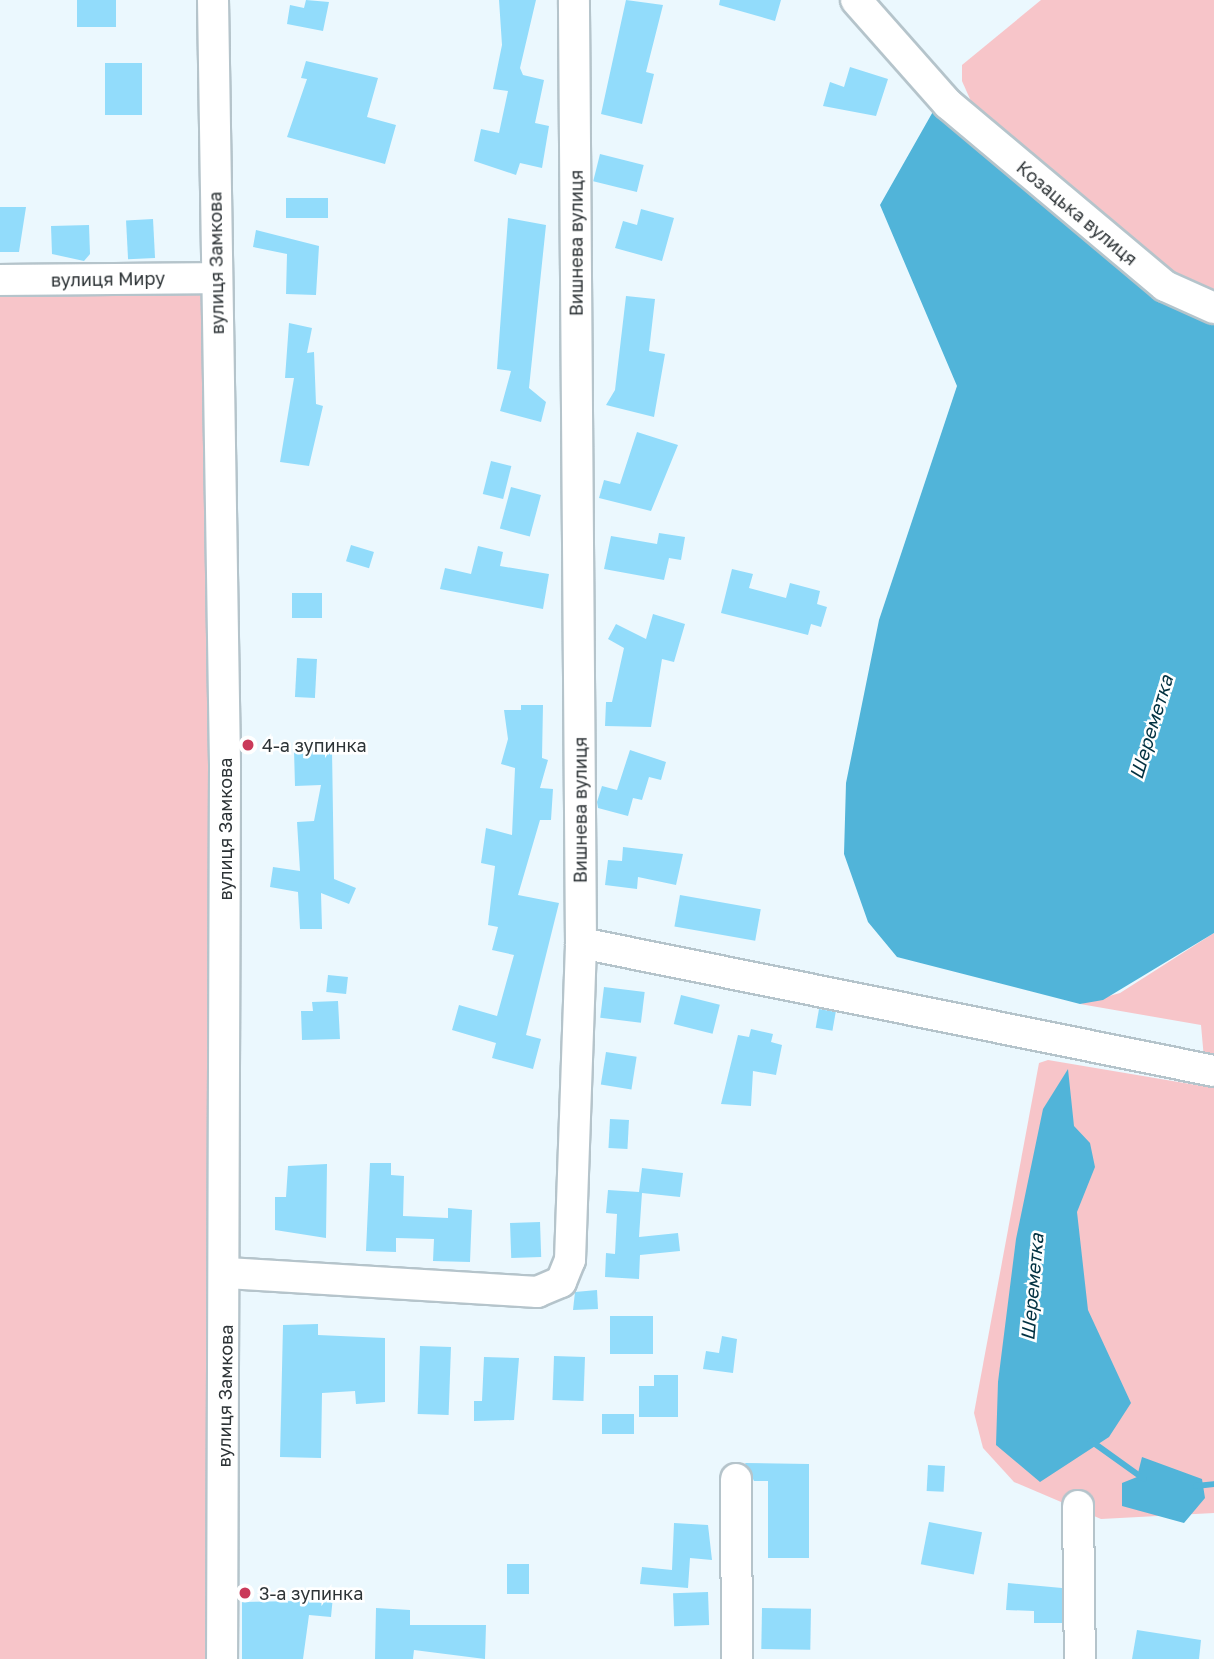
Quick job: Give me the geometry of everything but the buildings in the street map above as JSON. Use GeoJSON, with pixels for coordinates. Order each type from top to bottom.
{"type":"FeatureCollection","features":[{"type":"Feature","properties":{"kind":"street","name":"вулиця Замкова"},"geometry":{"type":"LineString","coordinates":[[213,0],[227,1273],[222,1659]]}},
{"type":"Feature","properties":{"kind":"street","name":"Вишнева вулиця"},"geometry":{"type":"LineString","coordinates":[[227,1273],[537,1292],[561,1282],[570,1260],[581,943],[574,0]]}},
{"type":"Feature","properties":{"kind":"street","name":"Козацька вулиця"},"geometry":{"type":"LineString","coordinates":[[856,0],[948,104],[1165,286],[1214,308]]}},
{"type":"Feature","properties":{"kind":"street","name":"вулиця Миру"},"geometry":{"type":"LineString","coordinates":[[0,280],[216,278]]}},
{"type":"Feature","properties":{"kind":"street"},"geometry":{"type":"LineString","coordinates":[[581,943],[1214,1071]]}},
{"type":"Feature","properties":{"kind":"street"},"geometry":{"type":"LineString","coordinates":[[736,1479],[737,1659]]}},
{"type":"Feature","properties":{"kind":"street"},"geometry":{"type":"LineString","coordinates":[[1079,1506],[1080,1659]]}},
{"type":"Feature","properties":{"kind":"shaded area"},"geometry":{"type":"Polygon","coordinates":[[[1041,0],[1214,0],[1214,294],[1184,287],[974,108],[962,81],[962,65],[1041,0]]]}},
{"type":"Feature","properties":{"kind":"shaded area"},"geometry":{"type":"Polygon","coordinates":[[[0,278],[216,278],[216,1659],[0,1659],[0,278]]]}},
{"type":"Feature","properties":{"kind":"shaded area"},"geometry":{"type":"Polygon","coordinates":[[[1214,933],[1214,1071],[1205,1070],[1201,1025],[1080,1004],[1120,993],[1214,933]]]}},
{"type":"Feature","properties":{"kind":"shaded area"},"geometry":{"type":"Polygon","coordinates":[[[1048,1060],[1214,1088],[1214,1513],[1101,1519],[1014,1482],[983,1448],[974,1413],[1039,1063],[1048,1060]]]}},
{"type":"Feature","properties":{"kind":"water"},"geometry":{"type":"Polygon","coordinates":[[[935,108],[1214,319],[1214,933],[1103,1000],[1080,1004],[897,957],[868,922],[844,854],[846,783],[879,620],[957,386],[880,205],[935,108]]]}},
{"type":"Feature","properties":{"kind":"water"},"geometry":{"type":"Polygon","coordinates":[[[1068,1069],[1074,1126],[1090,1143],[1095,1167],[1077,1212],[1088,1310],[1131,1403],[1109,1437],[1040,1482],[996,1445],[998,1382],[1016,1239],[1043,1109],[1068,1069]]]}},
{"type":"Feature","properties":{"kind":"water"},"geometry":{"type":"Polygon","coordinates":[[[1142,1457],[1202,1479],[1205,1498],[1184,1523],[1122,1506],[1122,1483],[1137,1477],[1142,1457]]]}},
{"type":"Feature","properties":{"kind":"waterway","name":"Шереметка"},"geometry":{"type":"LineString","coordinates":[[1091,1441],[1144,1479]]}},
{"type":"Feature","properties":{"kind":"waterway","name":"Шереметка"},"geometry":{"type":"LineString","coordinates":[[1196,1486],[1214,1484]]}},
{"type":"Feature","properties":{"kind":"place","name":"4-а зупинка"},"geometry":{"type":"Point","coordinates":[248,745]}},
{"type":"Feature","properties":{"kind":"place","name":"3-а зупинка"},"geometry":{"type":"Point","coordinates":[245,1593]}}]}
